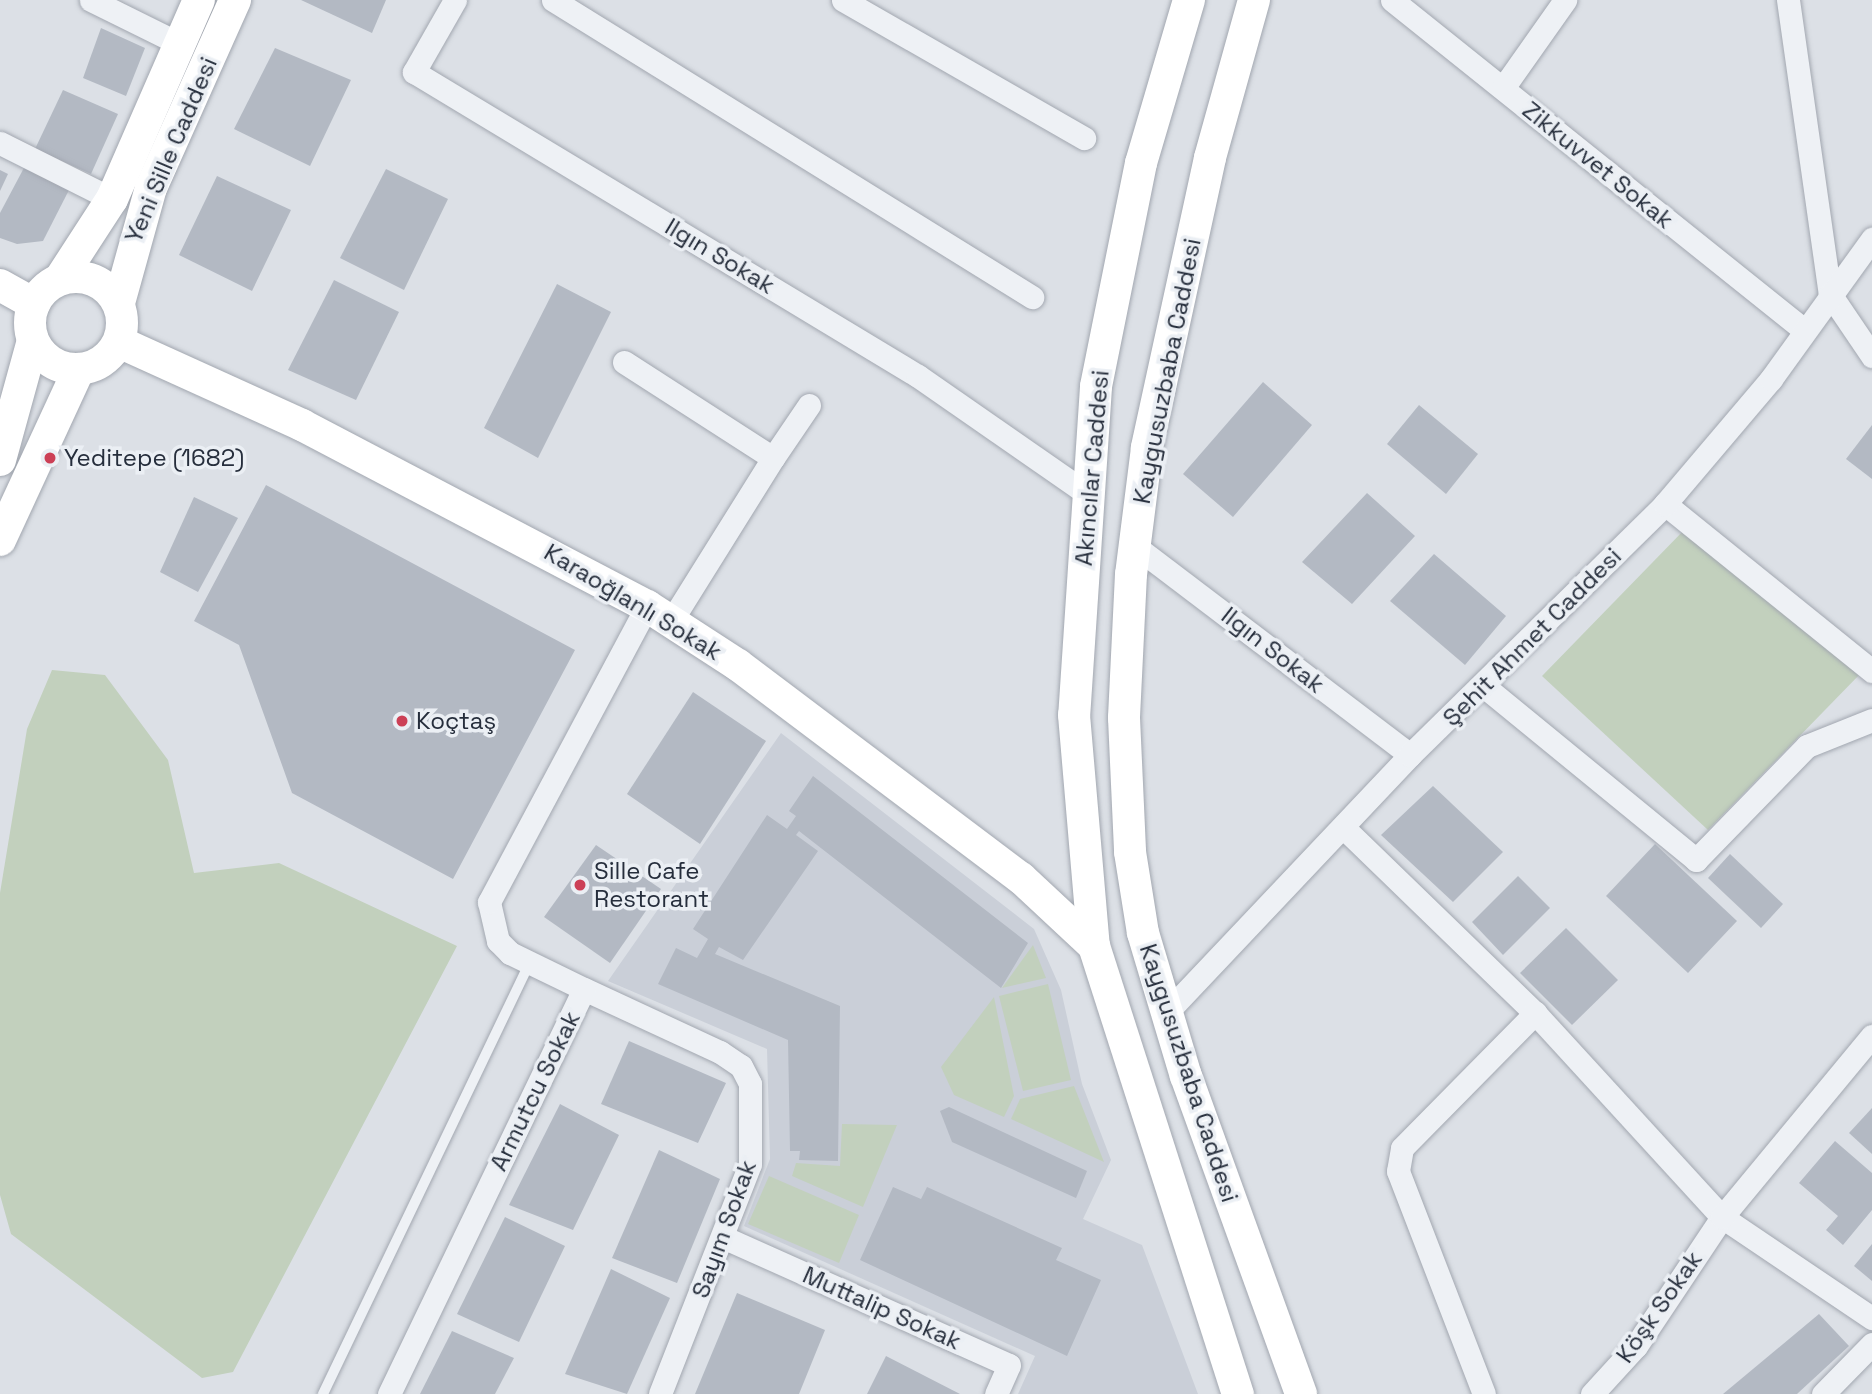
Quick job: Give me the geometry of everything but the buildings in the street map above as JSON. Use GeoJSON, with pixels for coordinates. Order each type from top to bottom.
{"type":"FeatureCollection","features":[{"type":"Feature","properties":{"kind":"main road","name":"Yeni Sille Caddesi"},"geometry":{"type":"LineString","coordinates":[[60,279],[112,199],[199,0]]}},
{"type":"Feature","properties":{"kind":"main road","name":"Yeni Sille Caddesi"},"geometry":{"type":"LineString","coordinates":[[119,303],[150,188],[235,0]]}},
{"type":"Feature","properties":{"kind":"main road","name":"Akıncılar Caddesi"},"geometry":{"type":"LineString","coordinates":[[1094,946],[1079,828],[1074,715],[1096,387],[1114,281],[1168,59],[1189,0]]}},
{"type":"Feature","properties":{"kind":"main road","name":"Kaygusuzbaba Caddesi"},"geometry":{"type":"LineString","coordinates":[[1254,0],[1204,185],[1147,448],[1135,545],[1124,718],[1130,852],[1166,1013],[1301,1394]]}},
{"type":"Feature","properties":{"kind":"main road"},"geometry":{"type":"LineString","coordinates":[[0,460],[33,340],[34,304],[60,279],[88,278],[119,303],[119,342],[103,361],[79,369],[51,362],[33,340]]}},
{"type":"Feature","properties":{"kind":"main road"},"geometry":{"type":"LineString","coordinates":[[0,285],[34,304]]}},
{"type":"Feature","properties":{"kind":"main road","name":"Karaoğlanlı Sokak"},"geometry":{"type":"LineString","coordinates":[[119,342],[314,431],[659,614],[1021,878],[1094,946]]}},
{"type":"Feature","properties":{"kind":"main road"},"geometry":{"type":"LineString","coordinates":[[0,540],[79,369]]}},
{"type":"Feature","properties":{"kind":"main road","name":"Kaygusuzbaba Caddesi"},"geometry":{"type":"LineString","coordinates":[[1094,946],[1238,1394]]}},
{"type":"Feature","properties":{"kind":"street"},"geometry":{"type":"LineString","coordinates":[[91,0],[180,44]]}},
{"type":"Feature","properties":{"kind":"street","name":"Ilgın Sokak"},"geometry":{"type":"LineString","coordinates":[[455,0],[414,72],[918,376],[1089,495]]}},
{"type":"Feature","properties":{"kind":"street"},"geometry":{"type":"LineString","coordinates":[[553,0],[1032,297]]}},
{"type":"Feature","properties":{"kind":"street"},"geometry":{"type":"LineString","coordinates":[[843,0],[1084,138]]}},
{"type":"Feature","properties":{"kind":"street","name":"Zikkuvvet Sokak"},"geometry":{"type":"LineString","coordinates":[[1392,0],[1804,330]]}},
{"type":"Feature","properties":{"kind":"street"},"geometry":{"type":"LineString","coordinates":[[1503,88],[1565,0]]}},
{"type":"Feature","properties":{"kind":"street"},"geometry":{"type":"LineString","coordinates":[[1788,0],[1830,294],[1872,356]]}},
{"type":"Feature","properties":{"kind":"street"},"geometry":{"type":"LineString","coordinates":[[0,143],[112,199]]}},
{"type":"Feature","properties":{"kind":"street","name":"Şehit Ahmet Caddesi"},"geometry":{"type":"LineString","coordinates":[[1166,1013],[1346,830],[1410,755],[1485,688],[1665,504],[1726,437],[1872,239]]}},
{"type":"Feature","properties":{"kind":"street"},"geometry":{"type":"LineString","coordinates":[[624,362],[774,458]]}},
{"type":"Feature","properties":{"kind":"street","name":"Armutcu Sokak"},"geometry":{"type":"LineString","coordinates":[[389,1394],[584,989],[529,964],[498,941],[490,912],[494,884],[659,614],[774,458],[809,405]]}},
{"type":"Feature","properties":{"kind":"street"},"geometry":{"type":"LineString","coordinates":[[1665,504],[1872,671]]}},
{"type":"Feature","properties":{"kind":"street","name":"Ilgın Sokak"},"geometry":{"type":"LineString","coordinates":[[1135,545],[1410,755]]}},
{"type":"Feature","properties":{"kind":"street"},"geometry":{"type":"LineString","coordinates":[[1485,688],[1696,860],[1807,746],[1872,720]]}},
{"type":"Feature","properties":{"kind":"street"},"geometry":{"type":"LineString","coordinates":[[1346,830],[1535,1013],[1722,1217],[1872,1318]]}},
{"type":"Feature","properties":{"kind":"street","name":"Sayım Sokak"},"geometry":{"type":"LineString","coordinates":[[584,989],[741,1066],[750,1084],[755,1134],[726,1238],[660,1394]]}},
{"type":"Feature","properties":{"kind":"street"},"geometry":{"type":"LineString","coordinates":[[1483,1394],[1398,1171],[1402,1149],[1535,1013]]}},
{"type":"Feature","properties":{"kind":"street","name":"Köşk Sokak"},"geometry":{"type":"LineString","coordinates":[[1592,1394],[1636,1346],[1722,1217],[1872,1036]]}},
{"type":"Feature","properties":{"kind":"street","name":"Muttalip Sokak"},"geometry":{"type":"LineString","coordinates":[[726,1238],[1009,1364],[996,1394]]}},
{"type":"Feature","properties":{"kind":"street"},"geometry":{"type":"LineString","coordinates":[[1823,1394],[1872,1345]]}},
{"type":"Feature","properties":{"kind":"lane"},"geometry":{"type":"LineString","coordinates":[[323,1394],[529,964]]}},
{"type":"Feature","properties":{"kind":"shaded area"},"geometry":{"type":"Polygon","coordinates":[[[781,733],[1034,929],[1061,990],[1082,1084],[1111,1160],[1083,1219],[1142,1245],[1198,1394],[1018,1394],[1035,1356],[744,1226],[770,1159],[767,1049],[608,981],[781,733]]]}},
{"type":"Feature","properties":{"kind":"green space"},"geometry":{"type":"Polygon","coordinates":[[[1686,528],[1862,672],[1708,830],[1542,676],[1686,528]]]}},
{"type":"Feature","properties":{"kind":"green space"},"geometry":{"type":"Polygon","coordinates":[[[52,670],[105,675],[168,760],[194,873],[279,863],[457,946],[233,1372],[202,1378],[11,1234],[0,1195],[0,893],[27,729],[52,670]]]}},
{"type":"Feature","properties":{"kind":"green space"},"geometry":{"type":"Polygon","coordinates":[[[1033,945],[1046,978],[1002,988],[1033,945]]]}},
{"type":"Feature","properties":{"kind":"green space"},"geometry":{"type":"Polygon","coordinates":[[[1048,984],[1071,1080],[1023,1091],[999,996],[1048,984]]]}},
{"type":"Feature","properties":{"kind":"green space"},"geometry":{"type":"Polygon","coordinates":[[[994,997],[1014,1096],[1004,1117],[954,1095],[941,1067],[994,997]]]}},
{"type":"Feature","properties":{"kind":"green space"},"geometry":{"type":"Polygon","coordinates":[[[1074,1086],[1104,1162],[1011,1119],[1020,1099],[1074,1086]]]}},
{"type":"Feature","properties":{"kind":"green space"},"geometry":{"type":"Polygon","coordinates":[[[842,1124],[897,1125],[863,1207],[792,1176],[796,1163],[840,1166],[842,1124]]]}},
{"type":"Feature","properties":{"kind":"green space"},"geometry":{"type":"Polygon","coordinates":[[[769,1176],[859,1215],[839,1263],[748,1224],[769,1176]]]}},
{"type":"Feature","properties":{"kind":"place","name":"Yeditepe (1682)"},"geometry":{"type":"Point","coordinates":[50,458]}},
{"type":"Feature","properties":{"kind":"place","name":"Koçtaş"},"geometry":{"type":"Point","coordinates":[402,721]}},
{"type":"Feature","properties":{"kind":"place","name":"Sille Cafe Restorant"},"geometry":{"type":"Point","coordinates":[580,885]}}]}
